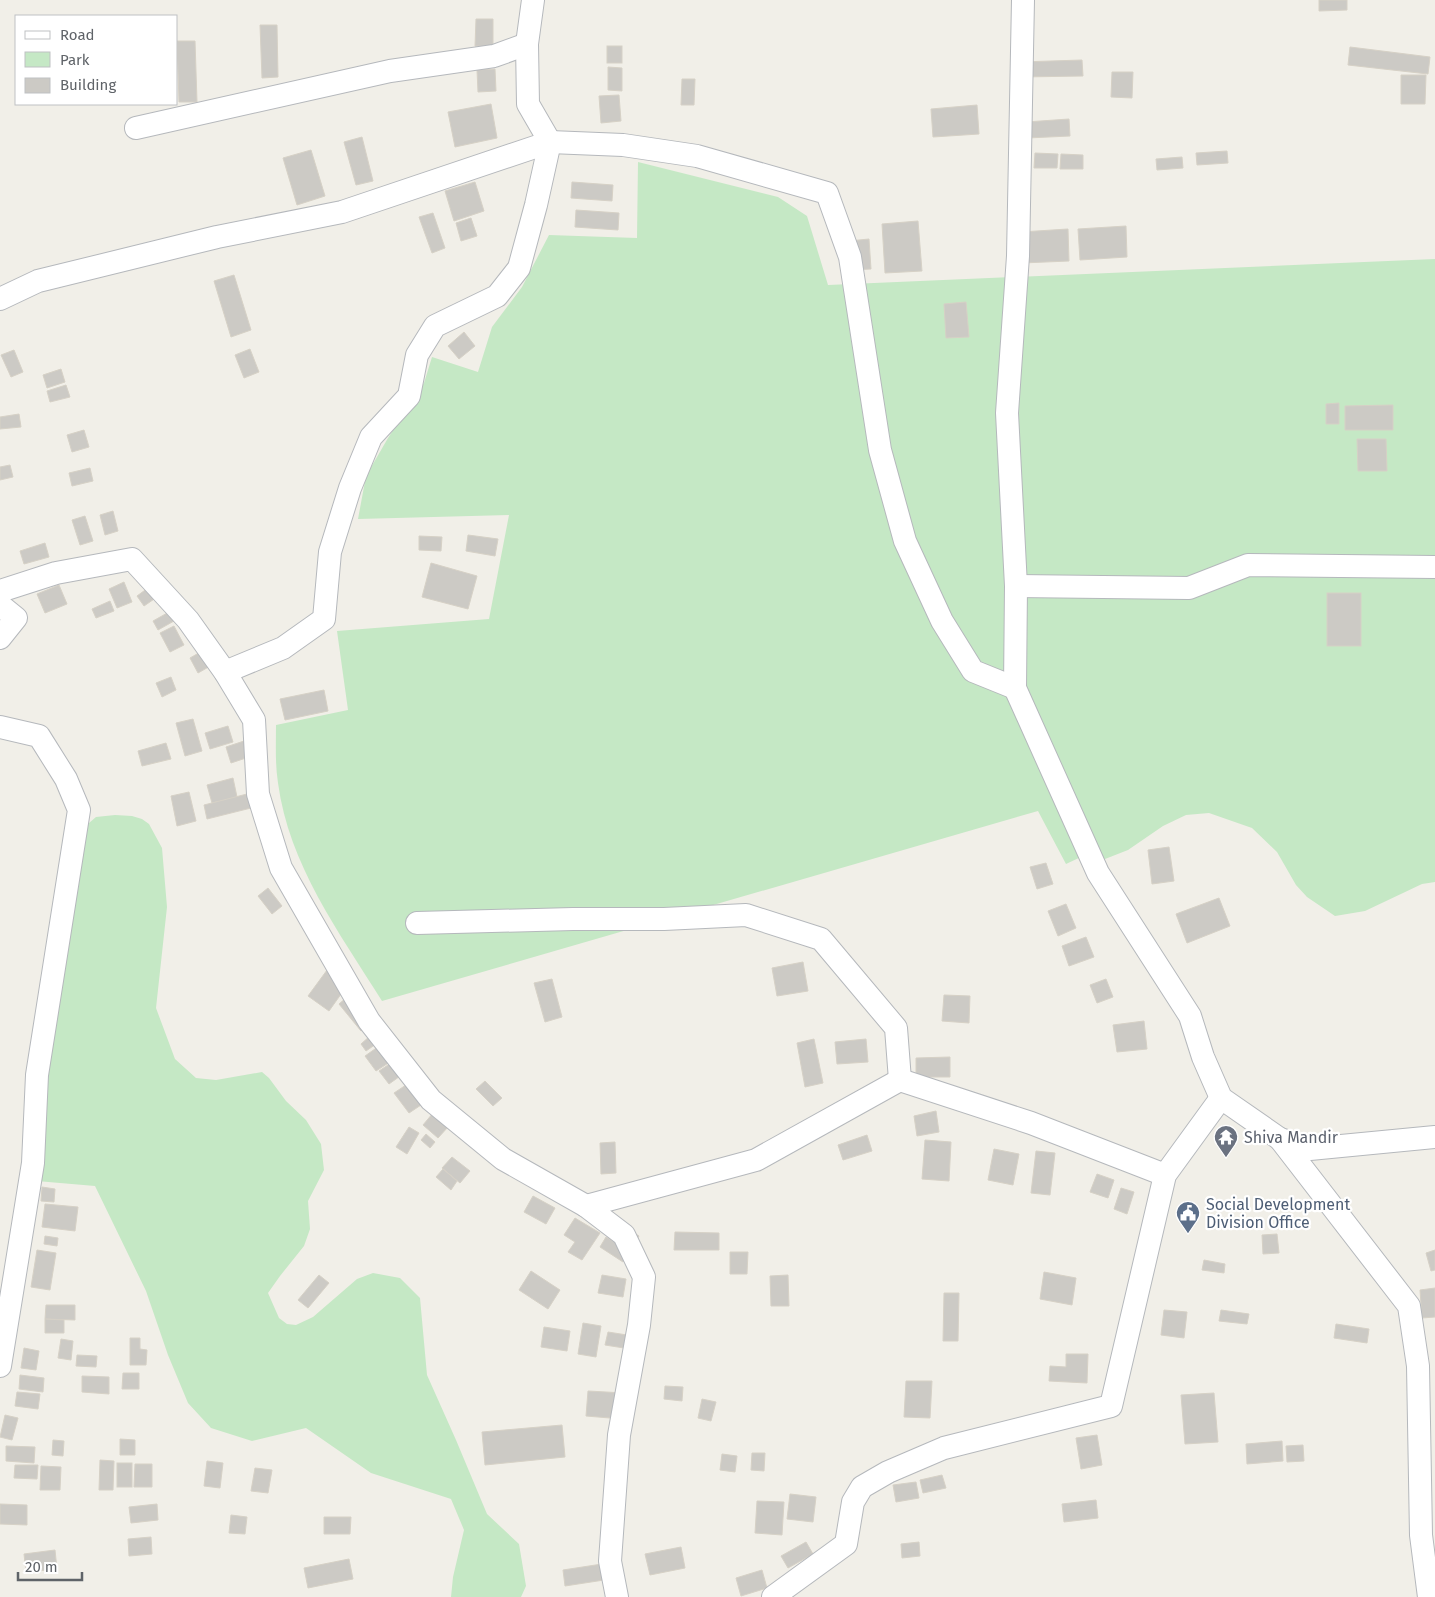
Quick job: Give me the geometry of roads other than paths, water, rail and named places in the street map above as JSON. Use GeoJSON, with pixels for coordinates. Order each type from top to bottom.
{"type":"FeatureCollection","features":[{"type":"Feature","properties":{"kind":"street"},"geometry":{"type":"LineString","coordinates":[[225,672],[282,648],[324,619],[330,552],[350,488],[371,437],[409,396],[417,355],[435,326],[497,296],[519,268],[550,142],[528,104],[527,44],[533,0]]}},
{"type":"Feature","properties":{"kind":"street"},"geometry":{"type":"LineString","coordinates":[[1023,0],[1018,256],[1007,412],[1016,586],[1015,688],[1098,873],[1190,1016],[1203,1057],[1220,1098],[1280,1139],[1310,1149],[1435,1137]]}},
{"type":"Feature","properties":{"kind":"street"},"geometry":{"type":"LineString","coordinates":[[136,128],[390,71],[494,56],[527,44]]}},
{"type":"Feature","properties":{"kind":"street"},"geometry":{"type":"LineString","coordinates":[[0,299],[38,281],[216,237],[342,212],[550,142],[623,145],[697,156],[827,193],[850,257],[880,450],[905,541],[942,621],[973,671],[1015,688]]}},
{"type":"Feature","properties":{"kind":"street"},"geometry":{"type":"LineString","coordinates":[[0,591],[56,573],[132,559],[188,620],[225,672],[254,720],[258,794],[281,868],[369,1021],[432,1100],[503,1159],[586,1206],[624,1235],[644,1277],[639,1325],[619,1434],[610,1562],[617,1597]]}},
{"type":"Feature","properties":{"kind":"street"},"geometry":{"type":"LineString","coordinates":[[1016,586],[1189,588],[1248,565],[1435,567]]}},
{"type":"Feature","properties":{"kind":"street"},"geometry":{"type":"LineString","coordinates":[[0,605],[16,618],[0,638]]}},
{"type":"Feature","properties":{"kind":"street"},"geometry":{"type":"LineString","coordinates":[[0,727],[39,736],[66,779],[79,810],[37,1075],[34,1163],[0,1366]]}},
{"type":"Feature","properties":{"kind":"street"},"geometry":{"type":"LineString","coordinates":[[417,922],[664,919],[746,915],[822,939],[896,1028],[900,1080]]}},
{"type":"Feature","properties":{"kind":"street"},"geometry":{"type":"LineString","coordinates":[[586,1206],[756,1160],[900,1080],[1031,1123],[1165,1175]]}},
{"type":"Feature","properties":{"kind":"street"},"geometry":{"type":"LineString","coordinates":[[773,1597],[846,1544],[853,1502],[862,1487],[868,1483],[888,1472],[944,1448],[1111,1406],[1165,1175],[1220,1098]]}},
{"type":"Feature","properties":{"kind":"street"},"geometry":{"type":"LineString","coordinates":[[1280,1139],[1409,1306],[1418,1366],[1420,1411],[1435,1419]]}},
{"type":"Feature","properties":{"kind":"street"},"geometry":{"type":"LineString","coordinates":[[1418,1366],[1421,1535],[1429,1597]]}},
{"type":"Feature","properties":{"kind":"place","name":"Shiva Mandir"},"geometry":{"type":"Point","coordinates":[1226,1158]}},
{"type":"Feature","properties":{"kind":"place","name":"Social Development Division Office"},"geometry":{"type":"Point","coordinates":[1188,1234]}}]}
